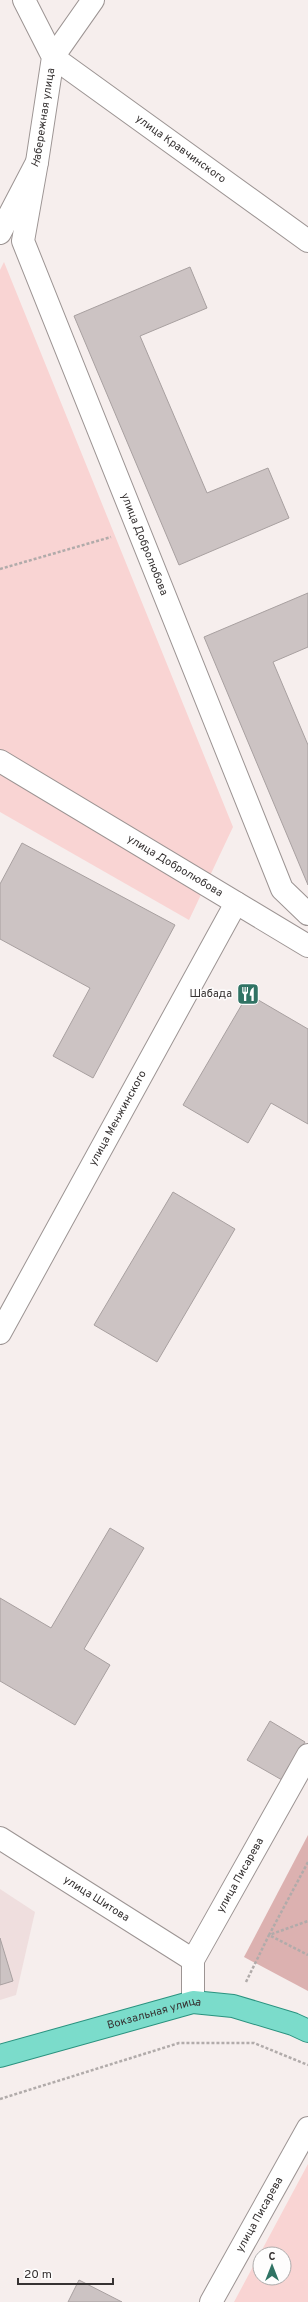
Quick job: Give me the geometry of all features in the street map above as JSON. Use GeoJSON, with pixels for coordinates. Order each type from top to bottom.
{"type":"FeatureCollection","features":[{"type":"Feature","properties":{"kind":"main road","name":"Вокзальная улица"},"geometry":{"type":"LineString","coordinates":[[0,2056],[193,2002],[233,2006],[293,2024],[308,2031]]}},
{"type":"Feature","properties":{"kind":"street","name":"Набережная улица"},"geometry":{"type":"LineString","coordinates":[[0,233],[37,162],[52,57],[24,0]]}},
{"type":"Feature","properties":{"kind":"street"},"geometry":{"type":"LineString","coordinates":[[52,57],[93,0]]}},
{"type":"Feature","properties":{"kind":"street","name":"улица Кравчинского"},"geometry":{"type":"LineString","coordinates":[[52,57],[308,241]]}},
{"type":"Feature","properties":{"kind":"street","name":"улица Добролюбова"},"geometry":{"type":"LineString","coordinates":[[37,162],[23,241],[282,889],[308,914]]}},
{"type":"Feature","properties":{"kind":"street","name":"улица Добролюбова"},"geometry":{"type":"LineString","coordinates":[[0,761],[308,946]]}},
{"type":"Feature","properties":{"kind":"street","name":"улица Менжинского"},"geometry":{"type":"LineString","coordinates":[[0,1332],[236,903]]}},
{"type":"Feature","properties":{"kind":"street","name":"улица Писарева"},"geometry":{"type":"LineString","coordinates":[[193,2002],[194,1960],[308,1755]]}},
{"type":"Feature","properties":{"kind":"street","name":"улица Шитова"},"geometry":{"type":"LineString","coordinates":[[0,1838],[194,1960]]}},
{"type":"Feature","properties":{"kind":"street","name":"улица Писарева"},"geometry":{"type":"LineString","coordinates":[[211,2302],[308,2128]]}},
{"type":"Feature","properties":{"kind":"path"},"geometry":{"type":"LineString","coordinates":[[0,569],[138,530]]}},
{"type":"Feature","properties":{"kind":"path"},"geometry":{"type":"LineString","coordinates":[[233,2006],[257,1964],[269,1935],[308,1862]]}},
{"type":"Feature","properties":{"kind":"path"},"geometry":{"type":"LineString","coordinates":[[269,1935],[308,1921]]}},
{"type":"Feature","properties":{"kind":"path"},"geometry":{"type":"LineString","coordinates":[[269,1935],[308,1955]]}},
{"type":"Feature","properties":{"kind":"path"},"geometry":{"type":"LineString","coordinates":[[0,2099],[178,2043],[254,2043],[308,2065]]}},
{"type":"Feature","properties":{"kind":"shaded area"},"geometry":{"type":"Polygon","coordinates":[[[4,262],[233,827],[189,920],[0,812],[0,270],[4,262]]]}},
{"type":"Feature","properties":{"kind":"shaded area"},"geometry":{"type":"Polygon","coordinates":[[[308,1835],[308,1991],[244,1957],[308,1835]]]}},
{"type":"Feature","properties":{"kind":"shaded area"},"geometry":{"type":"Polygon","coordinates":[[[0,1889],[35,1912],[16,1995],[0,2000],[0,1889]]]}},
{"type":"Feature","properties":{"kind":"shaded area"},"geometry":{"type":"Polygon","coordinates":[[[308,2164],[308,2302],[234,2302],[252,2268],[252,2286],[292,2286],[292,2246],[264,2246],[308,2164]]]}},
{"type":"Feature","properties":{"kind":"building"},"geometry":{"type":"Polygon","coordinates":[[[190,267],[207,308],[140,336],[207,493],[268,468],[289,518],[179,565],[74,316],[190,267]]]}},
{"type":"Feature","properties":{"kind":"building"},"geometry":{"type":"Polygon","coordinates":[[[308,593],[308,647],[273,662],[308,745],[308,885],[204,637],[308,593]]]}},
{"type":"Feature","properties":{"kind":"building"},"geometry":{"type":"Polygon","coordinates":[[[22,843],[175,925],[93,1078],[53,1056],[90,988],[0,939],[0,884],[22,843]]]}},
{"type":"Feature","properties":{"kind":"building"},"geometry":{"type":"Polygon","coordinates":[[[248,994],[308,1029],[308,1124],[271,1103],[248,1143],[183,1105],[248,994]]]}},
{"type":"Feature","properties":{"kind":"building"},"geometry":{"type":"Polygon","coordinates":[[[173,1192],[235,1229],[157,1362],[94,1325],[173,1192]]]}},
{"type":"Feature","properties":{"kind":"building"},"geometry":{"type":"Polygon","coordinates":[[[110,1528],[144,1548],[84,1649],[110,1665],[75,1725],[0,1681],[0,1598],[51,1628],[110,1528]]]}},
{"type":"Feature","properties":{"kind":"building"},"geometry":{"type":"Polygon","coordinates":[[[270,1721],[305,1742],[282,1780],[247,1760],[270,1721]]]}},
{"type":"Feature","properties":{"kind":"building"},"geometry":{"type":"Polygon","coordinates":[[[0,1938],[13,1981],[0,1985],[0,1938]]]}},
{"type":"Feature","properties":{"kind":"building"},"geometry":{"type":"Polygon","coordinates":[[[79,2280],[122,2302],[68,2302],[79,2280]]]}},
{"type":"Feature","properties":{"kind":"place","name":"Шабада"},"geometry":{"type":"Point","coordinates":[248,994]}}]}
